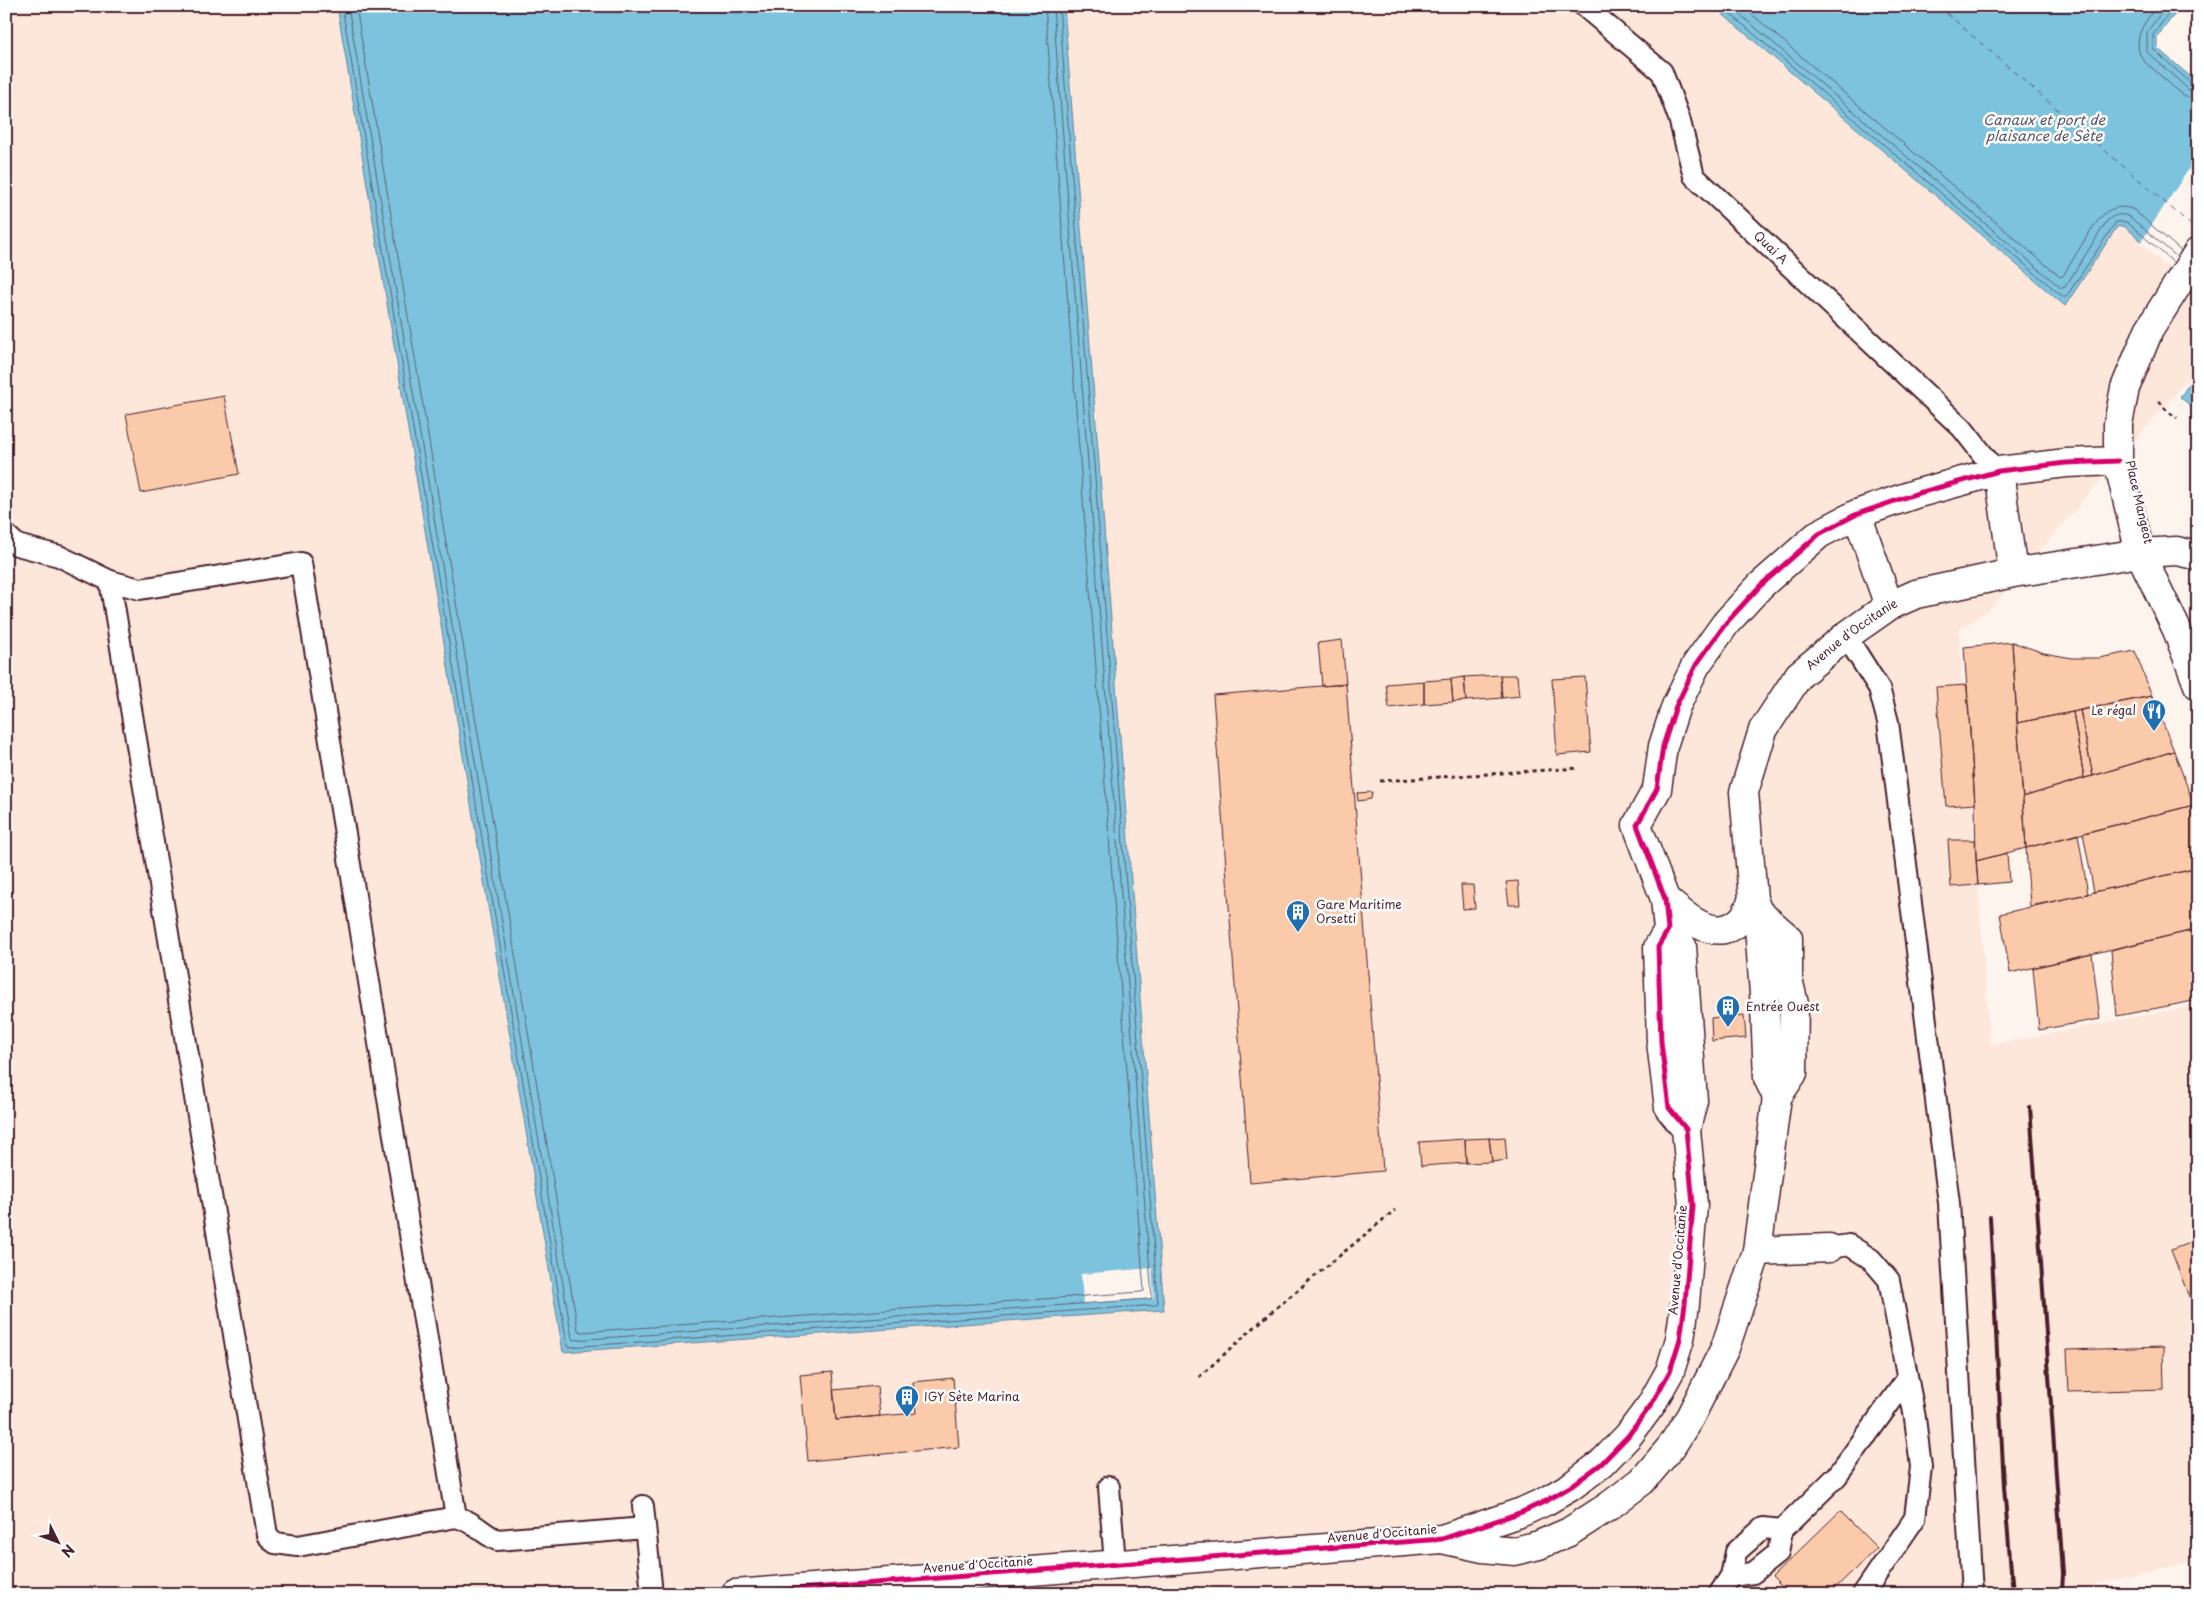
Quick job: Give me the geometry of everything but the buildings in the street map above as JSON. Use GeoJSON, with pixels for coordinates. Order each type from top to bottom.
{"type":"FeatureCollection","features":[{"type":"Feature","properties":{"kind":"street","name":"Place Mangeot"},"geometry":{"type":"LineString","coordinates":[[2198,252],[2171,291],[2149,330],[2125,388],[2118,424],[2118,461],[2140,553],[2177,630],[2198,685]]}},
{"type":"Feature","properties":{"kind":"street","name":"Avenue d'Occitanie"},"geometry":{"type":"LineString","coordinates":[[735,1594],[1442,1539],[1522,1512],[1570,1487],[1601,1464],[1628,1436],[1651,1405],[1670,1371],[1680,1339],[1685,1304],[1693,1206],[1686,1129],[1669,1108],[1662,1042],[1658,947],[1668,930],[1665,899],[1637,825],[1657,789],[1663,746],[1676,706],[1696,665],[1726,623],[1760,586],[1819,534],[1857,514],[1915,494],[1997,471],[2118,461]]}},
{"type":"Feature","properties":{"kind":"street"},"geometry":{"type":"LineString","coordinates":[[1997,471],[2013,573]]}},
{"type":"Feature","properties":{"kind":"street"},"geometry":{"type":"LineString","coordinates":[[1857,514],[1889,606]]}},
{"type":"Feature","properties":{"kind":"street","name":"Avenue d'Occitanie"},"geometry":{"type":"LineString","coordinates":[[1442,1539],[1483,1548],[1515,1551],[1539,1545],[1569,1532],[1609,1506],[1642,1481],[1671,1447],[1708,1386],[1725,1348],[1757,1251],[1777,1097],[1793,1073],[1794,1004],[1788,979],[1788,938],[1756,906],[1744,792],[1763,730],[1799,676],[1846,636],[1889,606],[1916,594],[2013,573],[2140,553],[2177,551],[2198,556]]}},
{"type":"Feature","properties":{"kind":"street","name":"Avenue d'Occitanie"},"geometry":{"type":"LineString","coordinates":[[1665,899],[1695,924],[1713,930],[1728,928],[1756,906]]}},
{"type":"Feature","properties":{"kind":"street"},"geometry":{"type":"LineString","coordinates":[[1757,1251],[1829,1248]]}},
{"type":"Feature","properties":{"kind":"lane","name":"Quai A"},"geometry":{"type":"LineString","coordinates":[[1584,6],[1662,72],[1679,118],[1694,176],[1962,428],[1997,471]]}},
{"type":"Feature","properties":{"kind":"lane"},"geometry":{"type":"LineString","coordinates":[[6,535],[16,545],[59,556],[110,581],[140,589],[300,563],[456,1517]]}},
{"type":"Feature","properties":{"kind":"lane"},"geometry":{"type":"LineString","coordinates":[[110,581],[268,1535],[275,1543],[298,1546],[456,1517],[469,1520],[487,1535],[497,1540],[645,1528]]}},
{"type":"Feature","properties":{"kind":"lane"},"geometry":{"type":"LineString","coordinates":[[1846,636],[1879,688],[1888,722],[1949,1203],[1972,1594]]}},
{"type":"Feature","properties":{"kind":"lane"},"geometry":{"type":"LineString","coordinates":[[1829,1248],[1849,1245],[1872,1259],[1889,1280],[1915,1418],[1921,1468],[1915,1518],[1863,1594]]}},
{"type":"Feature","properties":{"kind":"lane"},"geometry":{"type":"LineString","coordinates":[[1731,1576],[1753,1573],[1778,1553],[1782,1530],[1837,1476],[1907,1379]]}},
{"type":"Feature","properties":{"kind":"lane"},"geometry":{"type":"LineString","coordinates":[[1109,1487],[1115,1564]]}},
{"type":"Feature","properties":{"kind":"lane"},"geometry":{"type":"LineString","coordinates":[[643,1506],[652,1594]]}},
{"type":"Feature","properties":{"kind":"lane"},"geometry":{"type":"LineString","coordinates":[[1719,1594],[1731,1576],[1736,1552],[1763,1528],[1782,1530]]}},
{"type":"Feature","properties":{"kind":"path"},"geometry":{"type":"LineString","coordinates":[[2167,412],[2177,418]]}},
{"type":"Feature","properties":{"kind":"path"},"geometry":{"type":"LineString","coordinates":[[1380,781],[1578,768]]}},
{"type":"Feature","properties":{"kind":"path"},"geometry":{"type":"LineString","coordinates":[[1199,1377],[1276,1308],[1395,1210]]}},
{"type":"Feature","properties":{"kind":"shaded area"},"geometry":{"type":"Polygon","coordinates":[[[6,6],[337,6],[563,1352],[1164,1309],[1064,6],[1713,6],[2065,306],[2117,227],[2124,226],[2198,290],[2198,367],[1989,610],[1959,630],[1990,1045],[2198,1005],[2198,1560],[2083,1588],[2083,1594],[6,1594],[6,6]]]}},
{"type":"Feature","properties":{"kind":"water"},"geometry":{"type":"Polygon","coordinates":[[[337,6],[1064,6],[1164,1310],[563,1352],[337,6]]]}},
{"type":"Feature","properties":{"kind":"water","name":"Canaux et port de plaisance de Sète"},"geometry":{"type":"Polygon","coordinates":[[[1713,6],[2181,6],[2157,37],[2157,48],[2198,83],[2198,290],[2124,226],[2117,227],[2065,306],[1713,6]]]}},
{"type":"Feature","properties":{"kind":"water"},"geometry":{"type":"Polygon","coordinates":[[[2198,371],[2198,412],[2180,397],[2198,371]]]}},
{"type":"Feature","properties":{"kind":"pier"},"geometry":{"type":"Polygon","coordinates":[[[2198,155],[2198,293],[2140,243],[2198,155]]]}},
{"type":"Feature","properties":{"kind":"pier"},"geometry":{"type":"Polygon","coordinates":[[[1152,1268],[1154,1298],[1083,1304],[1081,1274],[1152,1268]]]}},
{"type":"Feature","properties":{"kind":"ferry route"},"geometry":{"type":"LineString","coordinates":[[1938,6],[2198,231]]}},
{"type":"Feature","properties":{"kind":"railway"},"geometry":{"type":"LineString","coordinates":[[2030,1107],[2063,1573],[2062,1594]]}},
{"type":"Feature","properties":{"kind":"railway"},"geometry":{"type":"LineString","coordinates":[[1990,1217],[2004,1486],[2013,1594]]}},
{"type":"Feature","properties":{"kind":"cycle path"},"geometry":{"type":"LineString","coordinates":[[735,1594],[1442,1539],[1522,1512],[1546,1501],[1570,1487],[1601,1464],[1628,1436],[1651,1405],[1670,1371],[1680,1339],[1685,1304],[1693,1205],[1686,1129],[1669,1108],[1661,1042],[1658,947],[1668,930],[1665,899],[1637,825],[1657,789],[1663,746],[1676,706],[1696,665],[1726,623],[1760,586],[1819,534],[1857,514],[1915,494],[1999,471],[2066,463],[2118,461]]}},
{"type":"Feature","properties":{"kind":"place","name":"Le régal"},"geometry":{"type":"Point","coordinates":[2154,732]}},
{"type":"Feature","properties":{"kind":"place","name":"Gare Maritime Orsetti"},"geometry":{"type":"Point","coordinates":[1298,933]}},
{"type":"Feature","properties":{"kind":"place","name":"Entrée Ouest"},"geometry":{"type":"Point","coordinates":[1728,1028]}},
{"type":"Feature","properties":{"kind":"place","name":"IGY Sète Marina"},"geometry":{"type":"Point","coordinates":[907,1418]}}]}
